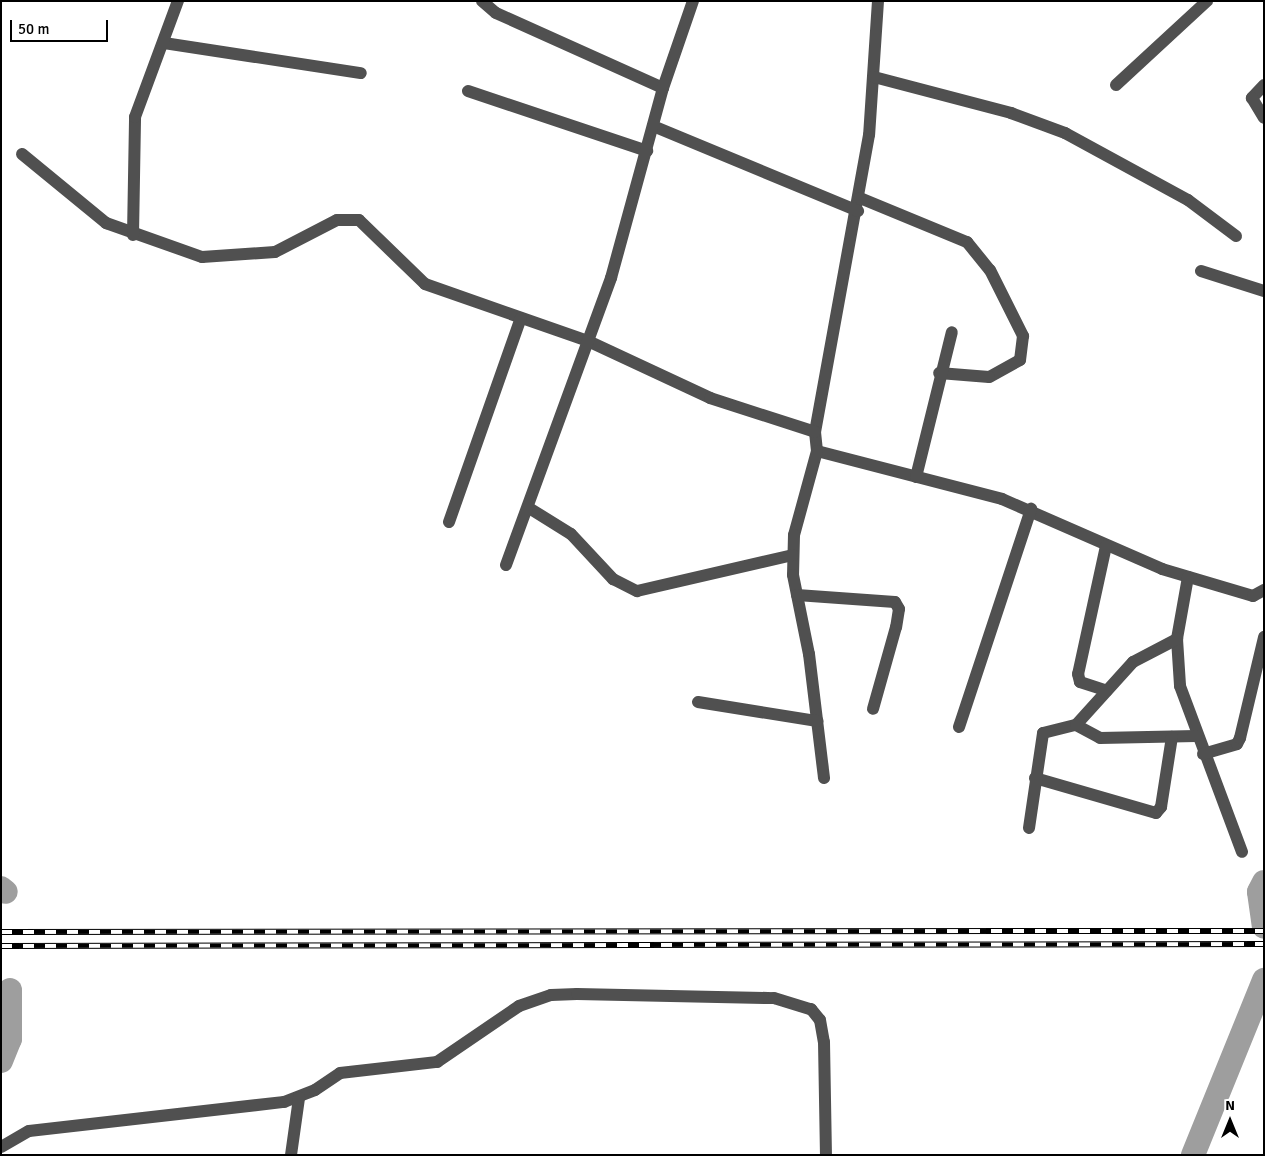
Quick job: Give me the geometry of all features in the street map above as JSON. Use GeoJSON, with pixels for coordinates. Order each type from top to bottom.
{"type":"FeatureCollection","features":[{"type":"Feature","properties":{"kind":"street"},"geometry":{"type":"LineString","coordinates":[[133,235],[135,117],[178,1]]}},
{"type":"Feature","properties":{"kind":"street"},"geometry":{"type":"LineString","coordinates":[[482,1],[496,13],[663,88]]}},
{"type":"Feature","properties":{"kind":"street"},"geometry":{"type":"LineString","coordinates":[[506,566],[529,508],[588,341],[654,126],[663,88],[693,1]]}},
{"type":"Feature","properties":{"kind":"street"},"geometry":{"type":"LineString","coordinates":[[824,778],[797,595],[793,555],[794,535],[817,451],[815,432],[858,211],[874,76],[878,1]]}},
{"type":"Feature","properties":{"kind":"street"},"geometry":{"type":"LineString","coordinates":[[1116,85],[1207,1]]}},
{"type":"Feature","properties":{"kind":"street"},"geometry":{"type":"LineString","coordinates":[[164,43],[361,73]]}},
{"type":"Feature","properties":{"kind":"street"},"geometry":{"type":"LineString","coordinates":[[874,76],[1011,113],[1065,133],[1188,200],[1236,236]]}},
{"type":"Feature","properties":{"kind":"street"},"geometry":{"type":"LineString","coordinates":[[1264,85],[1252,98],[1264,118]]}},
{"type":"Feature","properties":{"kind":"street"},"geometry":{"type":"LineString","coordinates":[[468,91],[646,151]]}},
{"type":"Feature","properties":{"kind":"street"},"geometry":{"type":"LineString","coordinates":[[654,126],[858,211]]}},
{"type":"Feature","properties":{"kind":"street"},"geometry":{"type":"LineString","coordinates":[[22,154],[88,212],[133,235],[202,257],[257,256],[275,252],[337,220],[359,220],[425,284],[588,341],[710,398],[815,432]]}},
{"type":"Feature","properties":{"kind":"street"},"geometry":{"type":"LineString","coordinates":[[860,198],[967,242],[990,270],[1023,336],[1025,349],[1020,360],[989,378],[939,373]]}},
{"type":"Feature","properties":{"kind":"street"},"geometry":{"type":"LineString","coordinates":[[1200,271],[1264,291]]}},
{"type":"Feature","properties":{"kind":"street"},"geometry":{"type":"LineString","coordinates":[[449,522],[522,318]]}},
{"type":"Feature","properties":{"kind":"street"},"geometry":{"type":"LineString","coordinates":[[916,477],[939,373],[952,332]]}},
{"type":"Feature","properties":{"kind":"street"},"geometry":{"type":"LineString","coordinates":[[817,451],[1031,510],[1106,546],[1188,577],[1260,596]]}},
{"type":"Feature","properties":{"kind":"street"},"geometry":{"type":"LineString","coordinates":[[529,508],[572,534],[613,579],[637,591],[793,555]]}},
{"type":"Feature","properties":{"kind":"street"},"geometry":{"type":"LineString","coordinates":[[959,727],[1031,510]]}},
{"type":"Feature","properties":{"kind":"street"},"geometry":{"type":"LineString","coordinates":[[1106,546],[1078,674],[1080,682],[1107,691]]}},
{"type":"Feature","properties":{"kind":"street"},"geometry":{"type":"LineString","coordinates":[[1188,577],[1177,639],[1180,686],[1196,736],[1242,852]]}},
{"type":"Feature","properties":{"kind":"street"},"geometry":{"type":"LineString","coordinates":[[797,595],[895,602],[899,609],[896,627],[873,709]]}},
{"type":"Feature","properties":{"kind":"street"},"geometry":{"type":"LineString","coordinates":[[1203,754],[1230,747],[1240,738],[1264,638]]}},
{"type":"Feature","properties":{"kind":"street"},"geometry":{"type":"LineString","coordinates":[[1029,828],[1043,733],[1076,725],[1133,662],[1177,639]]}},
{"type":"Feature","properties":{"kind":"street"},"geometry":{"type":"LineString","coordinates":[[698,702],[817,721]]}},
{"type":"Feature","properties":{"kind":"street"},"geometry":{"type":"LineString","coordinates":[[1076,725],[1100,738],[1196,736]]}},
{"type":"Feature","properties":{"kind":"street"},"geometry":{"type":"LineString","coordinates":[[1035,778],[1156,812],[1161,807],[1172,737]]}},
{"type":"Feature","properties":{"kind":"street"},"geometry":{"type":"LineString","coordinates":[[1,1147],[29,1131],[299,1098],[340,1073],[437,1062],[519,1006],[551,995],[774,998],[794,1001],[820,1020],[826,1155]]}},
{"type":"Feature","properties":{"kind":"street"},"geometry":{"type":"LineString","coordinates":[[291,1155],[299,1098]]}},
{"type":"Feature","properties":{"kind":"waterway"},"geometry":{"type":"LineString","coordinates":[[1264,882],[1259,892],[1264,927]]}},
{"type":"Feature","properties":{"kind":"waterway"},"geometry":{"type":"LineString","coordinates":[[1,888],[6,892]]}},
{"type":"Feature","properties":{"kind":"waterway"},"geometry":{"type":"LineString","coordinates":[[1193,1155],[1264,980]]}},
{"type":"Feature","properties":{"kind":"waterway"},"geometry":{"type":"LineString","coordinates":[[1,1061],[10,1039],[10,990]]}},
{"type":"Feature","properties":{"kind":"railway"},"geometry":{"type":"LineString","coordinates":[[1,932],[1264,931]]}},
{"type":"Feature","properties":{"kind":"railway"},"geometry":{"type":"LineString","coordinates":[[1,946],[1264,944]]}}]}
